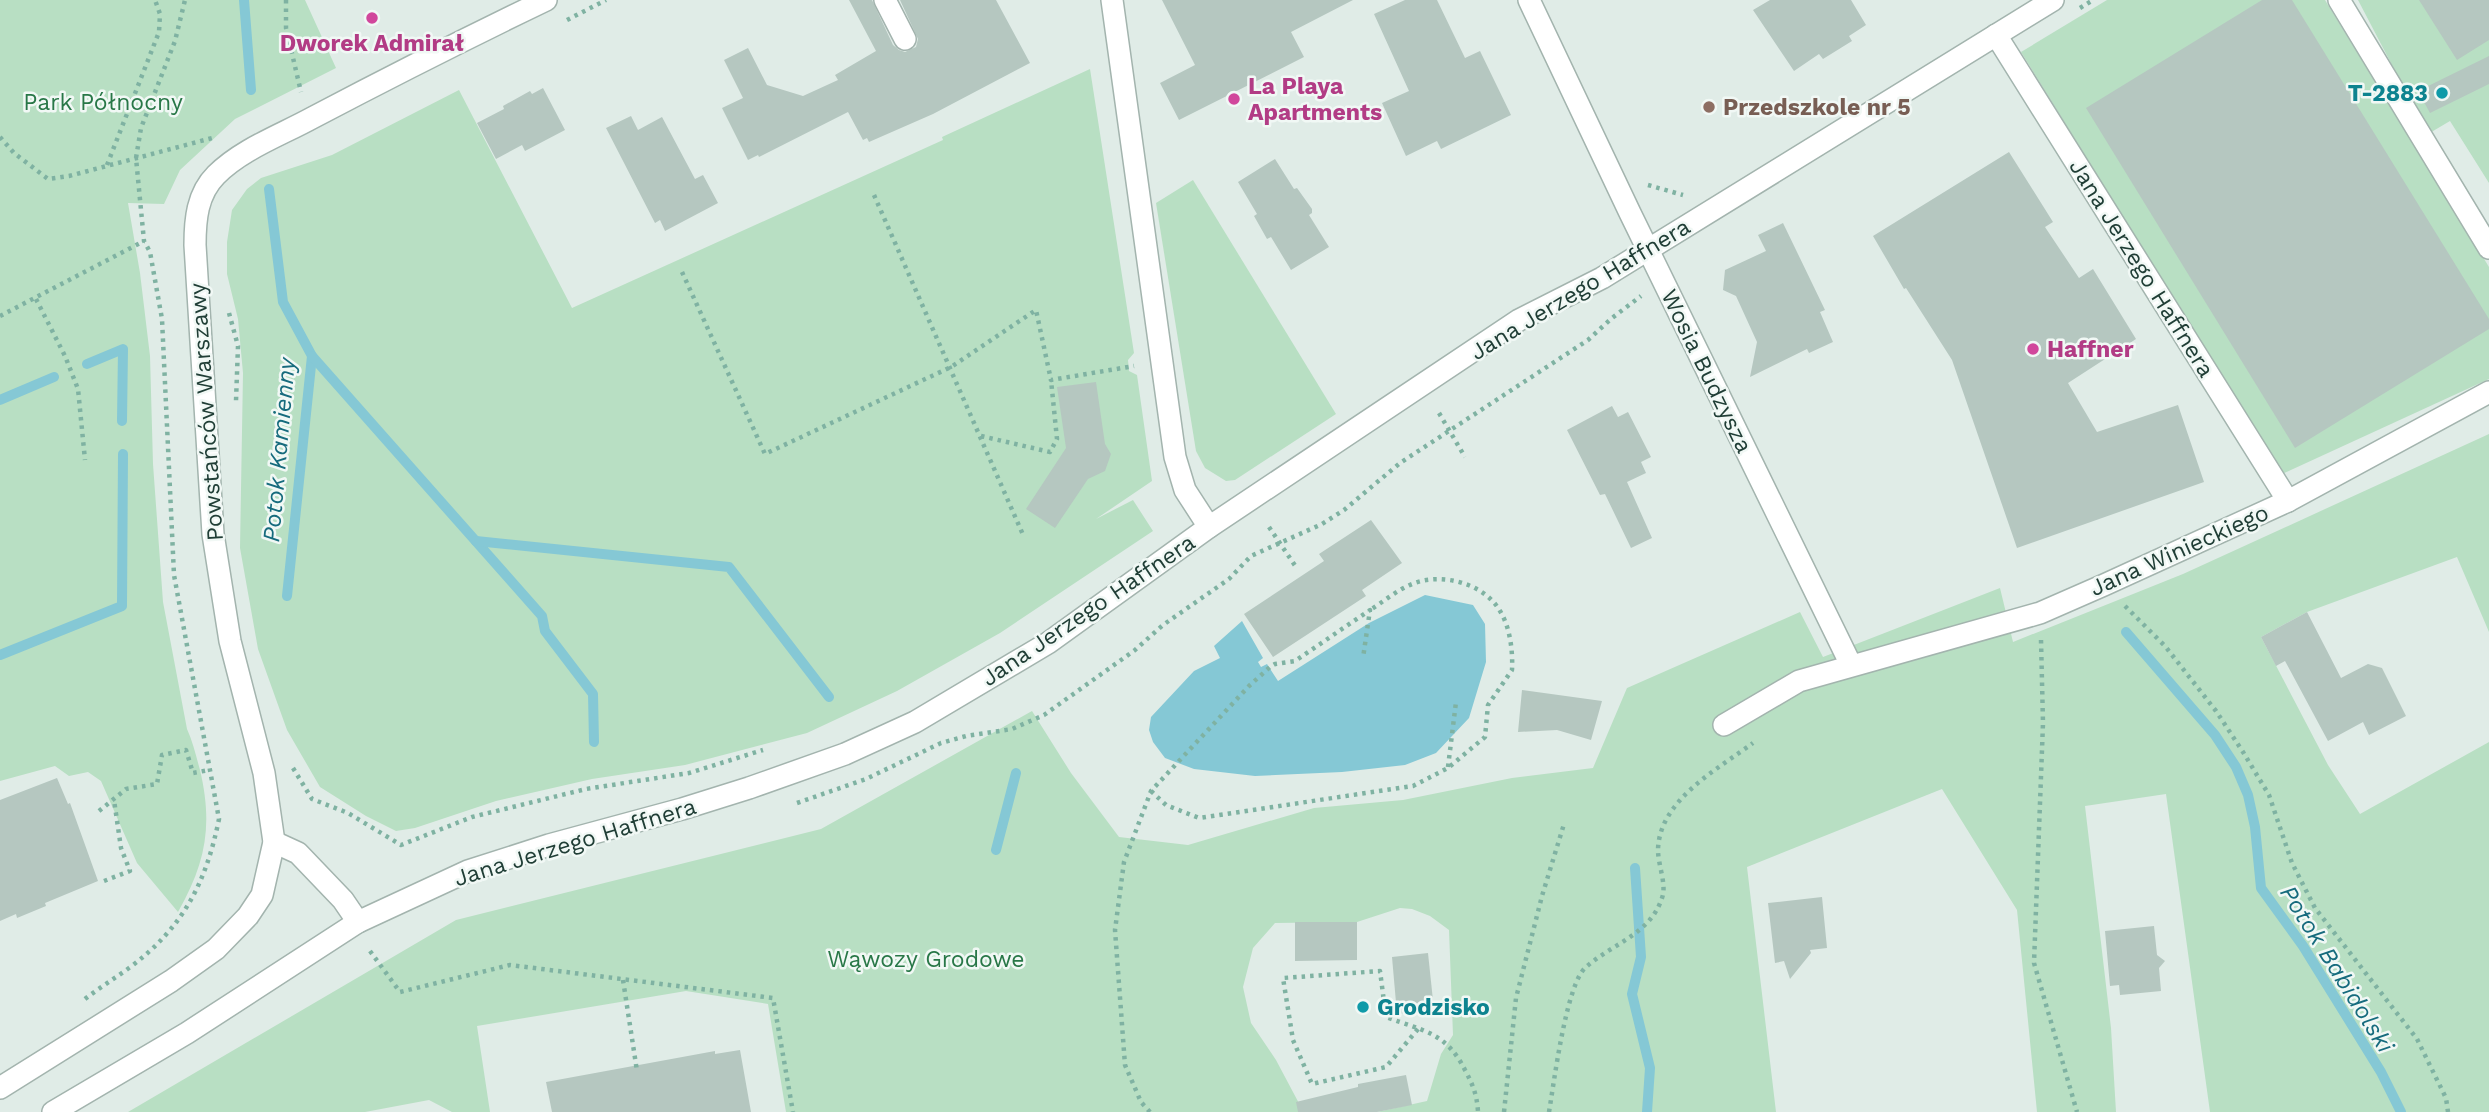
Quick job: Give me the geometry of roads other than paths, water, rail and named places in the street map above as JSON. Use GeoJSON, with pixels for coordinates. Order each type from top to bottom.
{"type":"FeatureCollection","features":[{"type":"Feature","properties":{"kind":"street","name":"Powstańców Warszawy"},"geometry":{"type":"LineString","coordinates":[[0,1088],[171,981],[216,949],[248,916],[262,895],[274,842],[264,772],[230,641],[213,534],[195,245],[195,220],[201,200],[215,176],[237,158],[380,82],[546,0]]}},
{"type":"Feature","properties":{"kind":"street"},"geometry":{"type":"LineString","coordinates":[[885,0],[905,39]]}},
{"type":"Feature","properties":{"kind":"street"},"geometry":{"type":"LineString","coordinates":[[1112,0],[1175,457],[1185,490],[1209,527]]}},
{"type":"Feature","properties":{"kind":"street","name":"Wosia Budzysza"},"geometry":{"type":"LineString","coordinates":[[1529,0],[1851,665]]}},
{"type":"Feature","properties":{"kind":"street","name":"Jana Jerzego Haffnera"},"geometry":{"type":"LineString","coordinates":[[53,1112],[187,1033],[358,922],[468,871],[549,845],[682,809],[845,754],[895,732],[994,677],[1048,643],[1209,527],[1519,320],[1602,278],[2053,0]]}},
{"type":"Feature","properties":{"kind":"street"},"geometry":{"type":"LineString","coordinates":[[2339,0],[2489,248]]}},
{"type":"Feature","properties":{"kind":"street","name":"Jana Jerzego Haffnera"},"geometry":{"type":"LineString","coordinates":[[1996,35],[2288,501]]}},
{"type":"Feature","properties":{"kind":"street","name":"Jana Winieckiego"},"geometry":{"type":"LineString","coordinates":[[1724,725],[1799,681],[2040,613],[2288,501],[2489,392]]}},
{"type":"Feature","properties":{"kind":"street"},"geometry":{"type":"LineString","coordinates":[[274,842],[299,853],[343,900],[358,922]]}},
{"type":"Feature","properties":{"kind":"water"},"geometry":{"type":"Polygon","coordinates":[[[1425,595],[1473,605],[1485,624],[1486,662],[1469,718],[1436,753],[1405,765],[1342,772],[1255,776],[1194,769],[1165,758],[1153,742],[1149,730],[1151,717],[1194,671],[1220,658],[1214,646],[1242,621],[1263,658],[1258,662],[1261,667],[1267,664],[1278,681],[1369,623],[1425,595]]]}},
{"type":"Feature","properties":{"kind":"waterway","name":"Potok Kamienny"},"geometry":{"type":"LineString","coordinates":[[244,0],[251,90]]}},
{"type":"Feature","properties":{"kind":"waterway","name":"Potok Kamienny"},"geometry":{"type":"LineString","coordinates":[[269,189],[283,302],[312,356],[287,596]]}},
{"type":"Feature","properties":{"kind":"waterway"},"geometry":{"type":"LineString","coordinates":[[87,364],[123,349],[122,421]]}},
{"type":"Feature","properties":{"kind":"waterway"},"geometry":{"type":"LineString","coordinates":[[312,356],[542,616],[545,631],[593,694],[594,742]]}},
{"type":"Feature","properties":{"kind":"waterway"},"geometry":{"type":"LineString","coordinates":[[0,400],[54,377]]}},
{"type":"Feature","properties":{"kind":"waterway"},"geometry":{"type":"LineString","coordinates":[[0,655],[122,606],[123,454]]}},
{"type":"Feature","properties":{"kind":"waterway"},"geometry":{"type":"LineString","coordinates":[[476,541],[729,567],[829,697]]}},
{"type":"Feature","properties":{"kind":"waterway","name":"Potok Babidolski"},"geometry":{"type":"LineString","coordinates":[[2126,632],[2215,735],[2236,767],[2248,795],[2255,827],[2261,888],[2303,946],[2381,1072],[2401,1112]]}},
{"type":"Feature","properties":{"kind":"waterway"},"geometry":{"type":"LineString","coordinates":[[996,850],[1016,773]]}},
{"type":"Feature","properties":{"kind":"waterway"},"geometry":{"type":"LineString","coordinates":[[1635,868],[1641,957],[1632,994],[1650,1068],[1647,1112]]}},
{"type":"Feature","properties":{"kind":"place","name":"Dworek Admirał"},"geometry":{"type":"Point","coordinates":[372,18]}},
{"type":"Feature","properties":{"kind":"place","name":"T-2883"},"geometry":{"type":"Point","coordinates":[2442,93]}},
{"type":"Feature","properties":{"kind":"place","name":"La Playa Apartments"},"geometry":{"type":"Point","coordinates":[1234,99]}},
{"type":"Feature","properties":{"kind":"place","name":"Przedszkole nr 5"},"geometry":{"type":"Point","coordinates":[1709,107]}},
{"type":"Feature","properties":{"kind":"place","name":"Haffner"},"geometry":{"type":"Point","coordinates":[2033,349]}},
{"type":"Feature","properties":{"kind":"place","name":"Grodzisko"},"geometry":{"type":"Point","coordinates":[1363,1007]}},
{"type":"Feature","properties":{"kind":"park label","name":"Park Północny"},"geometry":{"type":"Point","coordinates":[103,102]}},
{"type":"Feature","properties":{"kind":"park label","name":"Wąwozy Grodowe"},"geometry":{"type":"Point","coordinates":[926,959]}}]}
